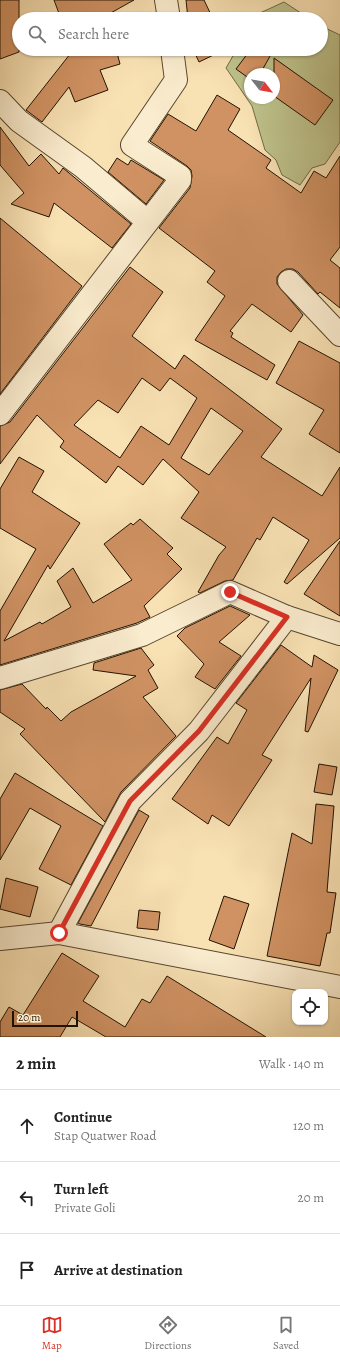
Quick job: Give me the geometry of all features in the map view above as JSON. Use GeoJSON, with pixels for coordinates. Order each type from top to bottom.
{"type":"FeatureCollection","features":[{"type":"Feature","properties":{"kind":"street"},"geometry":{"type":"LineString","coordinates":[[166,0],[168,12]]}},
{"type":"Feature","properties":{"kind":"street"},"geometry":{"type":"LineString","coordinates":[[0,414],[181,177],[132,145],[176,80],[173,56]]}},
{"type":"Feature","properties":{"kind":"street"},"geometry":{"type":"LineString","coordinates":[[0,101],[19,121],[83,167],[147,221]]}},
{"type":"Feature","properties":{"kind":"street"},"geometry":{"type":"LineString","coordinates":[[289,281],[340,335]]}},
{"type":"Feature","properties":{"kind":"street"},"geometry":{"type":"LineString","coordinates":[[0,678],[142,635],[230,592],[287,617],[340,634]]}},
{"type":"Feature","properties":{"kind":"street"},"geometry":{"type":"LineString","coordinates":[[59,933],[130,801],[199,731],[287,617]]}},
{"type":"Feature","properties":{"kind":"street"},"geometry":{"type":"LineString","coordinates":[[0,939],[59,933],[340,986]]}},
{"type":"Feature","properties":{"kind":"green space"},"geometry":{"type":"Polygon","coordinates":[[[284,2],[299,12],[262,12],[284,2]]]}},
{"type":"Feature","properties":{"kind":"green space"},"geometry":{"type":"Polygon","coordinates":[[[328,29],[340,35],[340,142],[325,164],[312,168],[300,185],[282,175],[276,160],[265,150],[251,104],[280,104],[280,68],[244,68],[244,94],[226,68],[233,56],[328,56],[328,29]]]}},
{"type":"Feature","properties":{"kind":"building"},"geometry":{"type":"Polygon","coordinates":[[[0,0],[19,0],[19,12],[12,12],[12,55],[0,59],[0,0]]]}},
{"type":"Feature","properties":{"kind":"building"},"geometry":{"type":"Polygon","coordinates":[[[54,0],[134,0],[113,12],[58,12],[54,0]]]}},
{"type":"Feature","properties":{"kind":"building"},"geometry":{"type":"Polygon","coordinates":[[[186,0],[204,0],[210,12],[187,12],[186,0]]]}},
{"type":"Feature","properties":{"kind":"building"},"geometry":{"type":"Polygon","coordinates":[[[68,56],[118,56],[120,64],[100,70],[108,90],[75,102],[69,87],[42,122],[26,110],[68,56]]]}},
{"type":"Feature","properties":{"kind":"building"},"geometry":{"type":"Polygon","coordinates":[[[196,56],[211,56],[199,62],[196,56]]]}},
{"type":"Feature","properties":{"kind":"building"},"geometry":{"type":"Polygon","coordinates":[[[246,56],[270,56],[263,68],[244,68],[244,75],[236,69],[246,56]]]}},
{"type":"Feature","properties":{"kind":"building"},"geometry":{"type":"Polygon","coordinates":[[[274,58],[333,100],[315,125],[280,100],[280,68],[274,68],[274,58]]]}},
{"type":"Feature","properties":{"kind":"building"},"geometry":{"type":"Polygon","coordinates":[[[217,95],[240,109],[228,130],[271,160],[266,168],[301,193],[314,171],[326,178],[340,156],[340,247],[330,260],[340,268],[340,308],[320,292],[318,294],[298,272],[293,269],[286,269],[277,277],[277,284],[303,315],[291,332],[252,304],[230,331],[233,333],[231,337],[275,365],[267,380],[195,340],[225,296],[207,282],[215,271],[159,228],[190,188],[192,176],[191,170],[187,166],[150,141],[168,114],[196,131],[217,95]]]}},
{"type":"Feature","properties":{"kind":"building"},"geometry":{"type":"Polygon","coordinates":[[[0,127],[29,166],[41,154],[59,174],[63,168],[131,224],[112,248],[54,203],[49,217],[11,204],[24,193],[0,165],[0,127]]]}},
{"type":"Feature","properties":{"kind":"building"},"geometry":{"type":"Polygon","coordinates":[[[117,158],[128,165],[131,160],[164,180],[146,204],[108,172],[117,158]]]}},
{"type":"Feature","properties":{"kind":"building"},"geometry":{"type":"Polygon","coordinates":[[[0,218],[82,286],[0,394],[0,218]]]}},
{"type":"Feature","properties":{"kind":"building"},"geometry":{"type":"Polygon","coordinates":[[[130,267],[163,292],[132,336],[175,369],[184,355],[282,429],[261,457],[322,496],[340,467],[340,538],[287,584],[284,582],[309,540],[273,517],[260,540],[257,538],[233,580],[225,581],[200,593],[198,592],[219,555],[226,547],[181,518],[199,492],[163,459],[143,485],[118,466],[106,483],[60,447],[64,441],[37,415],[0,464],[0,426],[10,422],[130,267]],[[142,378],[118,413],[98,400],[74,425],[120,458],[141,426],[169,445],[197,398],[170,378],[160,391],[142,378]],[[211,408],[181,458],[209,475],[243,431],[211,408]]]}},
{"type":"Feature","properties":{"kind":"building"},"geometry":{"type":"Polygon","coordinates":[[[299,341],[340,363],[340,453],[309,434],[324,410],[276,383],[299,341]]]}},
{"type":"Feature","properties":{"kind":"building"},"geometry":{"type":"Polygon","coordinates":[[[19,457],[44,471],[32,492],[80,523],[50,569],[48,565],[4,641],[40,622],[42,624],[71,607],[57,581],[73,568],[93,603],[132,580],[104,544],[131,523],[133,525],[140,519],[173,548],[167,554],[182,569],[144,606],[150,617],[137,623],[0,665],[0,611],[36,549],[0,528],[0,489],[19,457]]]}},
{"type":"Feature","properties":{"kind":"building"},"geometry":{"type":"Polygon","coordinates":[[[340,541],[340,616],[304,594],[340,541]]]}},
{"type":"Feature","properties":{"kind":"building"},"geometry":{"type":"Polygon","coordinates":[[[230,606],[250,615],[219,642],[241,656],[215,689],[195,677],[204,664],[177,636],[185,628],[230,606]]]}},
{"type":"Feature","properties":{"kind":"building"},"geometry":{"type":"Polygon","coordinates":[[[281,645],[312,667],[314,655],[338,670],[308,732],[305,731],[311,678],[262,755],[272,760],[229,826],[212,815],[208,824],[172,799],[217,737],[228,744],[247,710],[236,703],[281,645]]]}},
{"type":"Feature","properties":{"kind":"building"},"geometry":{"type":"Polygon","coordinates":[[[141,648],[154,665],[148,670],[158,688],[143,697],[176,736],[121,792],[105,822],[20,734],[25,729],[0,712],[0,690],[22,684],[46,709],[47,707],[61,721],[71,712],[136,676],[93,670],[94,663],[141,648]]]}},
{"type":"Feature","properties":{"kind":"building"},"geometry":{"type":"Polygon","coordinates":[[[319,764],[337,767],[332,795],[314,792],[319,764]]]}},
{"type":"Feature","properties":{"kind":"building"},"geometry":{"type":"Polygon","coordinates":[[[15,773],[103,826],[71,885],[39,869],[61,826],[30,808],[0,860],[0,799],[15,773]]]}},
{"type":"Feature","properties":{"kind":"building"},"geometry":{"type":"Polygon","coordinates":[[[316,804],[334,806],[327,892],[336,893],[330,933],[327,933],[320,966],[267,956],[292,833],[312,844],[316,804]]]}},
{"type":"Feature","properties":{"kind":"building"},"geometry":{"type":"Polygon","coordinates":[[[139,810],[149,816],[91,926],[78,923],[139,810]]]}},
{"type":"Feature","properties":{"kind":"building"},"geometry":{"type":"Polygon","coordinates":[[[6,878],[38,887],[30,917],[0,909],[6,878]]]}},
{"type":"Feature","properties":{"kind":"building"},"geometry":{"type":"Polygon","coordinates":[[[224,896],[249,904],[234,949],[209,940],[224,896]]]}},
{"type":"Feature","properties":{"kind":"building"},"geometry":{"type":"Polygon","coordinates":[[[139,910],[160,912],[158,930],[137,928],[139,910]]]}},
{"type":"Feature","properties":{"kind":"building"},"geometry":{"type":"Polygon","coordinates":[[[62,953],[99,976],[83,1001],[125,1027],[142,999],[150,1003],[167,976],[266,1037],[106,1037],[72,1017],[60,1037],[0,1037],[0,1022],[9,1007],[23,1015],[62,953]]]}},
{"type":"Feature","properties":{"kind":"route"},"geometry":{"type":"LineString","coordinates":[[59,933],[68,920],[130,801],[199,731],[287,617],[230,592]]}}]}
